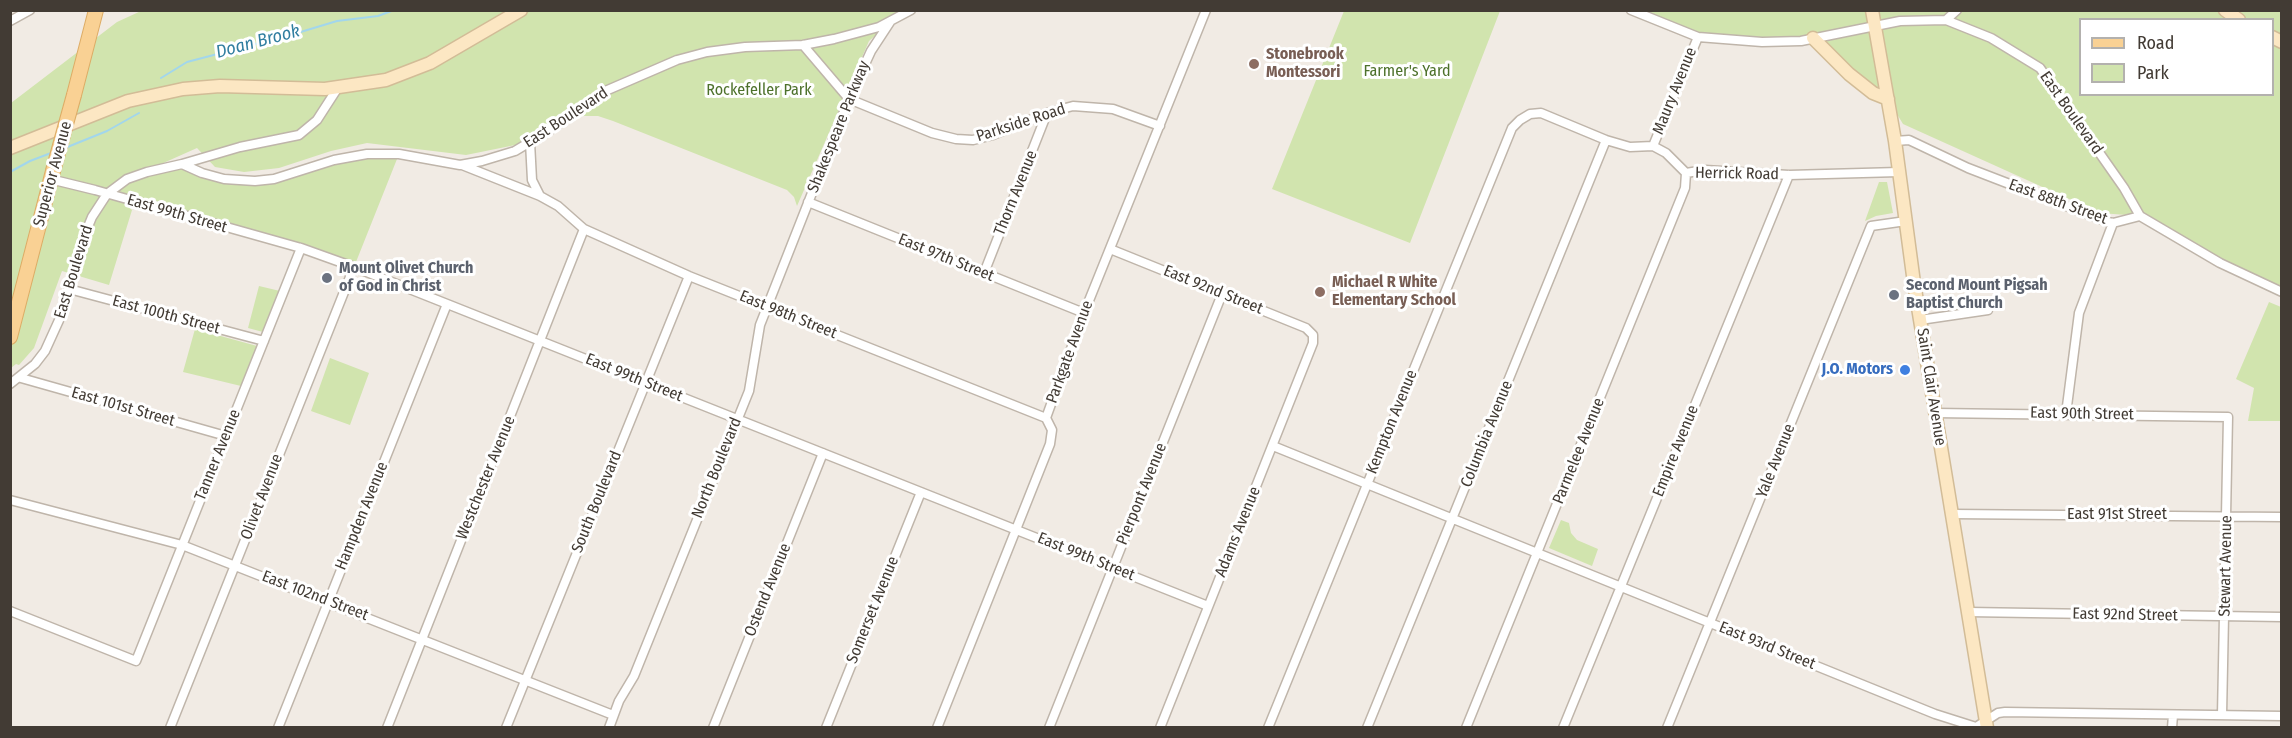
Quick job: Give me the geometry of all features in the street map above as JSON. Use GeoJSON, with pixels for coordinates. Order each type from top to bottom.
{"type":"FeatureCollection","features":[{"type":"Feature","properties":{"kind":"main road"},"geometry":{"type":"LineString","coordinates":[[10,148],[128,101],[167,92],[202,87],[337,89],[381,82],[411,72],[450,52],[520,10]]}},
{"type":"Feature","properties":{"kind":"main road","name":"Saint Clair Avenue"},"geometry":{"type":"LineString","coordinates":[[1872,10],[1895,141],[1920,320],[1987,724]]}},
{"type":"Feature","properties":{"kind":"main road","name":"Superior Avenue"},"geometry":{"type":"LineString","coordinates":[[10,337],[95,12]]}},
{"type":"Feature","properties":{"kind":"main road"},"geometry":{"type":"LineString","coordinates":[[1813,38],[1849,74],[1873,93],[1888,99]]}},
{"type":"Feature","properties":{"kind":"street"},"geometry":{"type":"LineString","coordinates":[[10,21],[30,10]]}},
{"type":"Feature","properties":{"kind":"street","name":"East Boulevard"},"geometry":{"type":"LineString","coordinates":[[182,164],[211,176],[244,181],[274,179],[334,160],[367,154],[399,154],[460,165],[503,155],[530,142],[603,92],[677,60],[707,52],[745,47],[803,45],[861,33],[891,22],[911,10]]}},
{"type":"Feature","properties":{"kind":"street","name":"Parkgate Avenue"},"geometry":{"type":"LineString","coordinates":[[937,728],[1050,444],[1052,430],[1046,418],[1084,313],[1206,10]]}},
{"type":"Feature","properties":{"kind":"street","name":"East Boulevard"},"geometry":{"type":"LineString","coordinates":[[1631,10],[1698,37],[1762,42],[1813,38],[1909,20],[1946,20],[1991,38],[2040,68],[2124,188],[2140,216]]}},
{"type":"Feature","properties":{"kind":"street"},"geometry":{"type":"LineString","coordinates":[[1946,20],[1957,10]]}},
{"type":"Feature","properties":{"kind":"street","name":"Shakespeare Parkway"},"geometry":{"type":"LineString","coordinates":[[808,202],[849,99],[871,51],[891,22]]}},
{"type":"Feature","properties":{"kind":"street","name":"Maury Avenue"},"geometry":{"type":"LineString","coordinates":[[1653,146],[1698,37]]}},
{"type":"Feature","properties":{"kind":"street","name":"Parkside Road"},"geometry":{"type":"LineString","coordinates":[[803,45],[849,99],[932,133],[956,139],[973,140],[993,135],[1047,113],[1073,106],[1097,107],[1121,112],[1160,126]]}},
{"type":"Feature","properties":{"kind":"street","name":"East Boulevard"},"geometry":{"type":"LineString","coordinates":[[10,384],[21,378],[45,351],[60,318],[84,234],[107,194],[127,179],[147,172],[299,135],[317,120],[337,89]]}},
{"type":"Feature","properties":{"kind":"street","name":"Thorn Avenue"},"geometry":{"type":"LineString","coordinates":[[984,273],[1047,113]]}},
{"type":"Feature","properties":{"kind":"street","name":"Kempton Avenue"},"geometry":{"type":"LineString","coordinates":[[1268,728],[1512,128],[1530,114],[1541,113],[1606,140]]}},
{"type":"Feature","properties":{"kind":"street"},"geometry":{"type":"LineString","coordinates":[[1606,140],[1630,147],[1653,146]]}},
{"type":"Feature","properties":{"kind":"street","name":"Columbia Avenue"},"geometry":{"type":"LineString","coordinates":[[1367,728],[1606,140]]}},
{"type":"Feature","properties":{"kind":"street","name":"East 88th Street"},"geometry":{"type":"LineString","coordinates":[[1895,141],[1909,140],[1968,168],[2113,223],[2140,216]]}},
{"type":"Feature","properties":{"kind":"street"},"geometry":{"type":"LineString","coordinates":[[530,142],[532,180],[540,195]]}},
{"type":"Feature","properties":{"kind":"street","name":"Herrick Road"},"geometry":{"type":"LineString","coordinates":[[1653,146],[1674,159],[1686,172],[1706,170],[1788,175],[1899,172]]}},
{"type":"Feature","properties":{"kind":"street","name":"East 98th Street"},"geometry":{"type":"LineString","coordinates":[[460,165],[540,195],[558,206],[584,229],[689,276],[1046,418]]}},
{"type":"Feature","properties":{"kind":"street","name":"Parmelee Avenue"},"geometry":{"type":"LineString","coordinates":[[1466,728],[1685,188],[1686,172]]}},
{"type":"Feature","properties":{"kind":"street","name":"East 99th Street"},"geometry":{"type":"LineString","coordinates":[[52,175],[107,194],[301,248],[354,267],[1208,606]]}},
{"type":"Feature","properties":{"kind":"street","name":"Empire Avenue"},"geometry":{"type":"LineString","coordinates":[[1563,728],[1788,175]]}},
{"type":"Feature","properties":{"kind":"street","name":"East 97th Street"},"geometry":{"type":"LineString","coordinates":[[808,202],[1084,313]]}},
{"type":"Feature","properties":{"kind":"street","name":"North Boulevard"},"geometry":{"type":"LineString","coordinates":[[609,728],[613,715],[634,676],[749,390],[758,334],[808,202]]}},
{"type":"Feature","properties":{"kind":"street"},"geometry":{"type":"LineString","coordinates":[[2140,216],[2220,263],[2282,292]]}},
{"type":"Feature","properties":{"kind":"street","name":"Yale Avenue"},"geometry":{"type":"LineString","coordinates":[[1667,728],[1871,226],[1906,221]]}},
{"type":"Feature","properties":{"kind":"street"},"geometry":{"type":"LineString","coordinates":[[2066,414],[2079,313],[2113,223]]}},
{"type":"Feature","properties":{"kind":"street","name":"Westchester Avenue"},"geometry":{"type":"LineString","coordinates":[[387,728],[584,229]]}},
{"type":"Feature","properties":{"kind":"street","name":"Tanner Avenue"},"geometry":{"type":"LineString","coordinates":[[10,611],[136,661],[301,248]]}},
{"type":"Feature","properties":{"kind":"street","name":"East 92nd Street"},"geometry":{"type":"LineString","coordinates":[[1110,249],[1306,328],[1313,335]]}},
{"type":"Feature","properties":{"kind":"street","name":"Olivet Avenue"},"geometry":{"type":"LineString","coordinates":[[170,728],[354,267]]}},
{"type":"Feature","properties":{"kind":"street","name":"South Boulevard"},"geometry":{"type":"LineString","coordinates":[[506,728],[689,276]]}},
{"type":"Feature","properties":{"kind":"street","name":"East 100th Street"},"geometry":{"type":"LineString","coordinates":[[69,289],[264,341]]}},
{"type":"Feature","properties":{"kind":"street","name":"Pierpont Avenue"},"geometry":{"type":"LineString","coordinates":[[1049,728],[1222,294]]}},
{"type":"Feature","properties":{"kind":"street","name":"Hampden Avenue"},"geometry":{"type":"LineString","coordinates":[[278,728],[447,304]]}},
{"type":"Feature","properties":{"kind":"street"},"geometry":{"type":"LineString","coordinates":[[1920,320],[1988,310]]}},
{"type":"Feature","properties":{"kind":"street","name":"Adams Avenue"},"geometry":{"type":"LineString","coordinates":[[1160,728],[1313,344],[1313,335]]}},
{"type":"Feature","properties":{"kind":"street","name":"East 101st Street"},"geometry":{"type":"LineString","coordinates":[[21,378],[226,436]]}},
{"type":"Feature","properties":{"kind":"street","name":"East 90th Street"},"geometry":{"type":"LineString","coordinates":[[1935,413],[2228,417]]}},
{"type":"Feature","properties":{"kind":"street","name":"Stewart Avenue"},"geometry":{"type":"LineString","coordinates":[[2222,715],[2226,616],[2228,417]]}},
{"type":"Feature","properties":{"kind":"street","name":"East 93rd Street"},"geometry":{"type":"LineString","coordinates":[[1273,446],[1935,714],[1976,727],[1987,724],[1998,713],[2005,712],[2282,716]]}},
{"type":"Feature","properties":{"kind":"street","name":"Ostend Avenue"},"geometry":{"type":"LineString","coordinates":[[713,728],[823,453]]}},
{"type":"Feature","properties":{"kind":"street","name":"Somerset Avenue"},"geometry":{"type":"LineString","coordinates":[[826,728],[921,492]]}},
{"type":"Feature","properties":{"kind":"street","name":"East 102nd Street"},"geometry":{"type":"LineString","coordinates":[[10,500],[182,545],[613,715]]}},
{"type":"Feature","properties":{"kind":"street","name":"East 91st Street"},"geometry":{"type":"LineString","coordinates":[[1952,514],[2282,517]]}},
{"type":"Feature","properties":{"kind":"street","name":"East 92nd Street"},"geometry":{"type":"LineString","coordinates":[[1968,612],[2282,617]]}},
{"type":"Feature","properties":{"kind":"street"},"geometry":{"type":"LineString","coordinates":[[2172,728],[2173,715]]}},
{"type":"Feature","properties":{"kind":"street"},"geometry":{"type":"LineString","coordinates":[[2267,716],[2267,728]]}},
{"type":"Feature","properties":{"kind":"green space","name":"Rockefeller Park"},"geometry":{"type":"Polygon","coordinates":[[[141,11],[914,11],[890,22],[869,41],[797,206],[794,197],[787,190],[613,121],[598,116],[581,116],[588,111],[580,107],[530,142],[466,155],[367,143],[331,151],[279,168],[244,172],[215,167],[197,148],[132,177],[182,164],[194,169],[255,181],[334,160],[399,154],[354,267],[118,198],[132,210],[109,285],[62,271],[34,348],[19,365],[16,364],[11,368],[11,103],[117,22],[141,11]]]}},
{"type":"Feature","properties":{"kind":"green space","name":"Farmer's Yard"},"geometry":{"type":"Polygon","coordinates":[[[1344,11],[1500,11],[1410,243],[1272,189],[1344,11]]]}},
{"type":"Feature","properties":{"kind":"green space"},"geometry":{"type":"Polygon","coordinates":[[[1630,11],[2281,11],[2281,289],[2220,263],[2140,216],[2100,213],[1903,124],[1888,99],[1813,38],[1735,41],[1675,28],[1630,11]]]}},
{"type":"Feature","properties":{"kind":"green space"},"geometry":{"type":"Polygon","coordinates":[[[1879,182],[1887,182],[1893,213],[1865,221],[1879,182]]]}},
{"type":"Feature","properties":{"kind":"green space"},"geometry":{"type":"Polygon","coordinates":[[[259,286],[280,291],[263,332],[248,328],[259,286]]]}},
{"type":"Feature","properties":{"kind":"green space"},"geometry":{"type":"Polygon","coordinates":[[[2269,302],[2281,307],[2281,439],[2280,421],[2248,421],[2254,388],[2236,379],[2269,302]]]}},
{"type":"Feature","properties":{"kind":"green space"},"geometry":{"type":"Polygon","coordinates":[[[195,329],[257,346],[241,386],[183,372],[195,329]]]}},
{"type":"Feature","properties":{"kind":"green space"},"geometry":{"type":"Polygon","coordinates":[[[330,358],[369,373],[350,425],[311,411],[330,358]]]}},
{"type":"Feature","properties":{"kind":"green space"},"geometry":{"type":"Polygon","coordinates":[[[1561,520],[1569,523],[1571,533],[1577,540],[1598,549],[1592,566],[1549,548],[1561,520]]]}},
{"type":"Feature","properties":{"kind":"waterway","name":"Doan Brook"},"geometry":{"type":"LineString","coordinates":[[161,78],[187,62],[337,21],[378,16],[394,10]]}},
{"type":"Feature","properties":{"kind":"waterway","name":"Doan Brook"},"geometry":{"type":"LineString","coordinates":[[65,148],[107,131],[139,113]]}},
{"type":"Feature","properties":{"kind":"waterway","name":"Doan Brook"},"geometry":{"type":"LineString","coordinates":[[10,172],[51,153]]}},
{"type":"Feature","properties":{"kind":"place","name":"Stonebrook Montessori"},"geometry":{"type":"Point","coordinates":[1254,64]}},
{"type":"Feature","properties":{"kind":"place","name":"Mount Olivet Church of God in Christ"},"geometry":{"type":"Point","coordinates":[327,278]}},
{"type":"Feature","properties":{"kind":"place","name":"Michael R White Elementary School"},"geometry":{"type":"Point","coordinates":[1320,292]}},
{"type":"Feature","properties":{"kind":"place","name":"Second Mount Pigsah Baptist Church"},"geometry":{"type":"Point","coordinates":[1894,295]}},
{"type":"Feature","properties":{"kind":"place","name":"J.O. Motors"},"geometry":{"type":"Point","coordinates":[1905,370]}}]}
